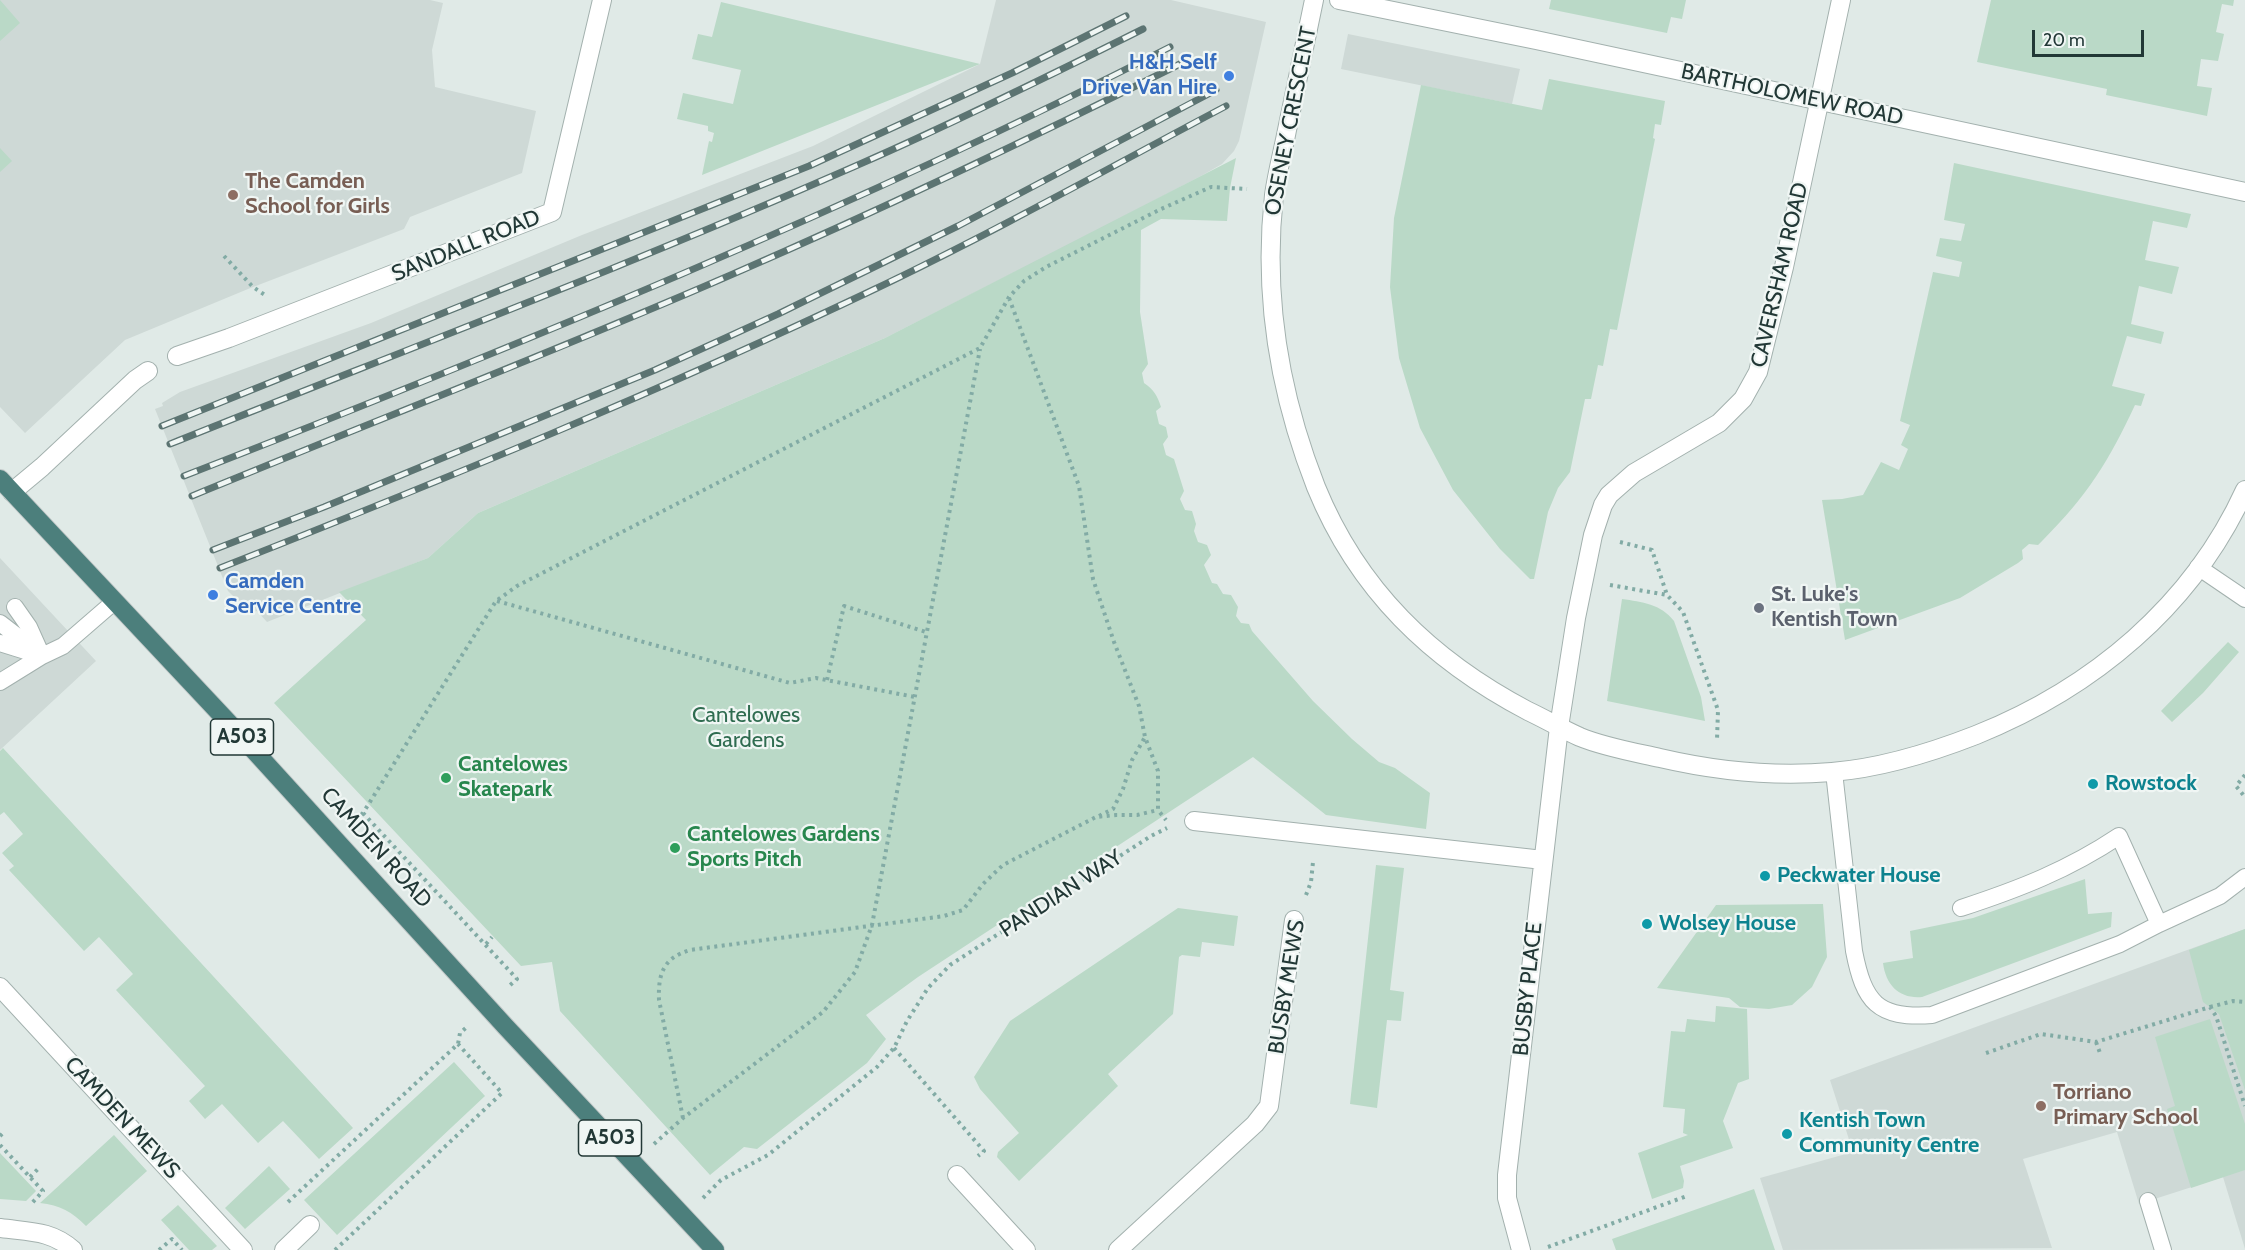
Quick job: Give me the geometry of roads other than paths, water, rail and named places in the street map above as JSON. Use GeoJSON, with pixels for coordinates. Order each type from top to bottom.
{"type":"FeatureCollection","features":[{"type":"Feature","properties":{"kind":"highway","name":"CAMDEN ROAD"},"geometry":{"type":"LineString","coordinates":[[6,485],[715,1250]]}},
{"type":"Feature","properties":{"kind":"street","name":"SANDALL ROAD"},"geometry":{"type":"LineString","coordinates":[[177,356],[552,212],[602,0]]}},
{"type":"Feature","properties":{"kind":"street","name":"OSENEY CRESCENT"},"geometry":{"type":"LineString","coordinates":[[1314,0],[1274,191],[1270,252],[1271,308],[1290,410],[1316,485],[1328,512],[1363,574],[1427,645],[1480,684],[1559,727],[1583,738],[1633,752],[1713,769],[1784,773],[1834,772],[1880,765],[1934,752],[2033,711],[2081,681],[2132,642],[2156,619],[2198,567],[2238,506],[2245,490]]}},
{"type":"Feature","properties":{"kind":"street","name":"BARTHOLOMEW ROAD"},"geometry":{"type":"LineString","coordinates":[[1340,0],[2245,192]]}},
{"type":"Feature","properties":{"kind":"street","name":"CAVERSHAM ROAD"},"geometry":{"type":"LineString","coordinates":[[1559,727],[1583,579],[1593,535],[1603,505],[1610,495],[1634,473],[1719,423],[1743,399],[1752,386],[1764,354],[1841,0]]}},
{"type":"Feature","properties":{"kind":"street"},"geometry":{"type":"LineString","coordinates":[[6,485],[42,467],[135,380],[148,371]]}},
{"type":"Feature","properties":{"kind":"street","name":"BUSBY PLACE"},"geometry":{"type":"LineString","coordinates":[[1521,1250],[1507,1198],[1507,1175],[1559,727]]}},
{"type":"Feature","properties":{"kind":"street"},"geometry":{"type":"LineString","coordinates":[[1194,821],[1543,860]]}},
{"type":"Feature","properties":{"kind":"street","name":"BUSBY MEWS"},"geometry":{"type":"LineString","coordinates":[[1118,1250],[1255,1124],[1269,1106],[1294,920]]}},
{"type":"Feature","properties":{"kind":"street","name":"CAMDEN MEWS"},"geometry":{"type":"LineString","coordinates":[[0,987],[243,1250]]}},
{"type":"Feature","properties":{"kind":"street"},"geometry":{"type":"LineString","coordinates":[[957,1175],[1026,1250]]}},
{"type":"Feature","properties":{"kind":"street"},"geometry":{"type":"LineString","coordinates":[[284,1250],[310,1225]]}},
{"type":"Feature","properties":{"kind":"street"},"geometry":{"type":"LineString","coordinates":[[0,1228],[46,1233],[73,1250]]}},
{"type":"Feature","properties":{"kind":"lane"},"geometry":{"type":"LineString","coordinates":[[2198,567],[2245,599]]}},
{"type":"Feature","properties":{"kind":"lane"},"geometry":{"type":"LineString","coordinates":[[0,682],[63,646],[115,602]]}},
{"type":"Feature","properties":{"kind":"lane"},"geometry":{"type":"LineString","coordinates":[[15,607],[42,656]]}},
{"type":"Feature","properties":{"kind":"lane"},"geometry":{"type":"LineString","coordinates":[[0,623],[42,656]]}},
{"type":"Feature","properties":{"kind":"lane"},"geometry":{"type":"LineString","coordinates":[[0,643],[42,656]]}},
{"type":"Feature","properties":{"kind":"lane"},"geometry":{"type":"LineString","coordinates":[[0,654],[42,656]]}},
{"type":"Feature","properties":{"kind":"lane"},"geometry":{"type":"LineString","coordinates":[[1834,772],[1859,977],[1871,1000],[1885,1010],[1915,1016],[1932,1015],[2120,944],[2220,897],[2245,877]]}},
{"type":"Feature","properties":{"kind":"lane"},"geometry":{"type":"LineString","coordinates":[[1961,908],[2052,875],[2087,857],[2119,836],[2159,924]]}},
{"type":"Feature","properties":{"kind":"lane"},"geometry":{"type":"LineString","coordinates":[[2148,1201],[2163,1250]]}},
{"type":"Feature","properties":{"kind":"railway"},"geometry":{"type":"LineString","coordinates":[[162,426],[809,166],[1012,73],[1126,16]]}},
{"type":"Feature","properties":{"kind":"railway"},"geometry":{"type":"LineString","coordinates":[[170,444],[775,201],[932,132],[1143,29]]}},
{"type":"Feature","properties":{"kind":"railway"},"geometry":{"type":"LineString","coordinates":[[184,476],[434,377],[682,274],[928,165],[1170,47]]}},
{"type":"Feature","properties":{"kind":"railway"},"geometry":{"type":"LineString","coordinates":[[192,496],[531,359],[733,274],[962,170],[1188,60]]}},
{"type":"Feature","properties":{"kind":"railway"},"geometry":{"type":"LineString","coordinates":[[213,550],[324,507],[655,370],[778,314],[958,226],[1216,90]]}},
{"type":"Feature","properties":{"kind":"railway"},"geometry":{"type":"LineString","coordinates":[[220,568],[550,434],[794,327],[964,245],[1226,106]]}},
{"type":"Feature","properties":{"kind":"place","name":"H&H Self Drive Van Hire"},"geometry":{"type":"Point","coordinates":[1229,76]}},
{"type":"Feature","properties":{"kind":"place","name":"The Camden School for Girls"},"geometry":{"type":"Point","coordinates":[233,195]}},
{"type":"Feature","properties":{"kind":"place","name":"Camden Service Centre"},"geometry":{"type":"Point","coordinates":[213,595]}},
{"type":"Feature","properties":{"kind":"place","name":"St. Luke's Kentish Town"},"geometry":{"type":"Point","coordinates":[1759,608]}},
{"type":"Feature","properties":{"kind":"place","name":"Cantelowes Skatepark"},"geometry":{"type":"Point","coordinates":[446,778]}},
{"type":"Feature","properties":{"kind":"place","name":"Rowstock"},"geometry":{"type":"Point","coordinates":[2093,784]}},
{"type":"Feature","properties":{"kind":"place","name":"Cantelowes Gardens Sports Pitch"},"geometry":{"type":"Point","coordinates":[675,848]}},
{"type":"Feature","properties":{"kind":"place","name":"Peckwater House"},"geometry":{"type":"Point","coordinates":[1765,876]}},
{"type":"Feature","properties":{"kind":"place","name":"Wolsey House"},"geometry":{"type":"Point","coordinates":[1647,924]}},
{"type":"Feature","properties":{"kind":"place","name":"Torriano Primary School"},"geometry":{"type":"Point","coordinates":[2041,1106]}},
{"type":"Feature","properties":{"kind":"place","name":"Kentish Town Community Centre"},"geometry":{"type":"Point","coordinates":[1787,1134]}},
{"type":"Feature","properties":{"kind":"park label","name":"Cantelowes Gardens"},"geometry":{"type":"Point","coordinates":[746,728]}}]}
